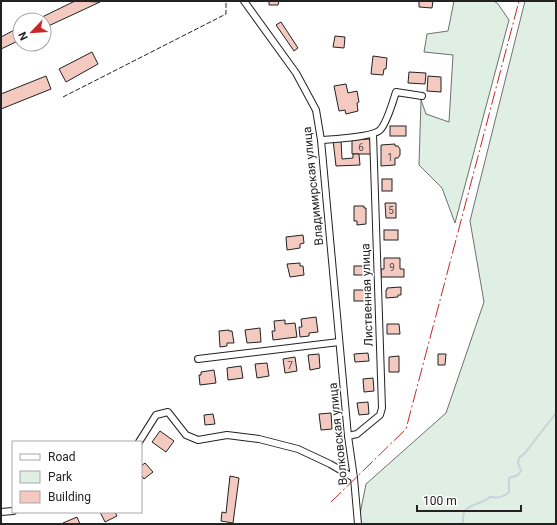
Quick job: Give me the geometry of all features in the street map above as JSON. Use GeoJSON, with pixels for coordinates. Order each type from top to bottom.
{"type":"FeatureCollection","features":[{"type":"Feature","properties":{"kind":"street","name":"Владимирская улица"},"geometry":{"type":"LineString","coordinates":[[244,1],[296,73],[316,110],[322,140],[339,342]]}},
{"type":"Feature","properties":{"kind":"street"},"geometry":{"type":"LineString","coordinates":[[322,140],[373,134],[381,130],[391,109],[396,92],[422,96]]}},
{"type":"Feature","properties":{"kind":"street","name":"Лиственная улица"},"geometry":{"type":"LineString","coordinates":[[348,436],[357,434],[380,415],[382,408],[373,134]]}},
{"type":"Feature","properties":{"kind":"street"},"geometry":{"type":"LineString","coordinates":[[198,359],[339,342]]}},
{"type":"Feature","properties":{"kind":"street","name":"Волковская улица"},"geometry":{"type":"LineString","coordinates":[[339,342],[358,524]]}},
{"type":"Feature","properties":{"kind":"street"},"geometry":{"type":"LineString","coordinates":[[140,441],[156,415],[168,412],[186,435],[198,440],[227,435],[259,439],[298,449],[330,464],[354,478]]}},
{"type":"Feature","properties":{"kind":"street"},"geometry":{"type":"LineString","coordinates":[[1,512],[12,511]]}},
{"type":"Feature","properties":{"kind":"green space"},"geometry":{"type":"Polygon","coordinates":[[[454,1],[494,1],[498,4],[509,20],[455,223],[442,188],[419,165],[421,100],[426,114],[449,122],[453,55],[424,52],[427,34],[448,31],[454,1]]]}},
{"type":"Feature","properties":{"kind":"green space"},"geometry":{"type":"Polygon","coordinates":[[[525,1],[556,1],[556,524],[358,524],[366,484],[446,413],[484,302],[470,221],[525,1]]]}},
{"type":"Feature","properties":{"kind":"building"},"geometry":{"type":"Polygon","coordinates":[[[75,1],[100,2],[52,24],[52,12],[75,1]]]}},
{"type":"Feature","properties":{"kind":"building"},"geometry":{"type":"Polygon","coordinates":[[[269,1],[279,1],[278,5],[269,5],[269,1]]]}},
{"type":"Feature","properties":{"kind":"building"},"geometry":{"type":"Polygon","coordinates":[[[419,1],[433,1],[432,8],[419,7],[419,1]]]}},
{"type":"Feature","properties":{"kind":"building"},"geometry":{"type":"Polygon","coordinates":[[[281,22],[298,48],[294,51],[276,25],[281,22]]]}},
{"type":"Feature","properties":{"kind":"building"},"geometry":{"type":"Polygon","coordinates":[[[12,31],[12,44],[1,49],[1,37],[12,31]]]}},
{"type":"Feature","properties":{"kind":"building"},"geometry":{"type":"Polygon","coordinates":[[[335,36],[345,37],[344,48],[333,47],[335,36]]]}},
{"type":"Feature","properties":{"kind":"building"},"geometry":{"type":"Polygon","coordinates":[[[92,52],[98,64],[66,82],[59,69],[92,52]]]}},
{"type":"Feature","properties":{"kind":"building"},"geometry":{"type":"Polygon","coordinates":[[[373,56],[387,58],[386,69],[384,69],[383,75],[371,74],[373,56]]]}},
{"type":"Feature","properties":{"kind":"building"},"geometry":{"type":"Polygon","coordinates":[[[409,72],[426,73],[425,84],[408,83],[409,72]]]}},
{"type":"Feature","properties":{"kind":"building"},"geometry":{"type":"Polygon","coordinates":[[[46,76],[51,89],[1,109],[1,94],[46,76]]]}},
{"type":"Feature","properties":{"kind":"building"},"geometry":{"type":"Polygon","coordinates":[[[428,76],[441,77],[441,92],[427,91],[428,76]]]}},
{"type":"Feature","properties":{"kind":"building"},"geometry":{"type":"Polygon","coordinates":[[[346,84],[348,93],[357,91],[359,102],[357,103],[358,111],[346,114],[345,110],[339,111],[334,86],[346,84]]]}},
{"type":"Feature","properties":{"kind":"building"},"geometry":{"type":"Polygon","coordinates":[[[390,126],[406,126],[406,136],[390,136],[390,126]]]}},
{"type":"Feature","properties":{"kind":"building"},"geometry":{"type":"Polygon","coordinates":[[[370,139],[371,154],[352,154],[352,140],[370,139]]]}},
{"type":"Feature","properties":{"kind":"building"},"geometry":{"type":"Polygon","coordinates":[[[333,140],[341,140],[342,159],[353,158],[353,154],[359,154],[360,165],[336,166],[333,140]]]}},
{"type":"Feature","properties":{"kind":"building"},"geometry":{"type":"Polygon","coordinates":[[[395,144],[395,146],[398,146],[400,149],[400,155],[398,158],[395,158],[395,165],[381,166],[381,145],[395,144]]]}},
{"type":"Feature","properties":{"kind":"building"},"geometry":{"type":"Polygon","coordinates":[[[382,179],[392,179],[392,191],[382,191],[382,179]]]}},
{"type":"Feature","properties":{"kind":"building"},"geometry":{"type":"Polygon","coordinates":[[[385,203],[396,203],[396,218],[386,218],[385,203]]]}},
{"type":"Feature","properties":{"kind":"building"},"geometry":{"type":"Polygon","coordinates":[[[354,206],[364,206],[364,208],[366,208],[366,224],[357,225],[357,221],[354,221],[354,206]]]}},
{"type":"Feature","properties":{"kind":"building"},"geometry":{"type":"Polygon","coordinates":[[[384,230],[398,230],[398,240],[384,240],[384,230]]]}},
{"type":"Feature","properties":{"kind":"building"},"geometry":{"type":"Polygon","coordinates":[[[303,235],[304,243],[300,244],[300,248],[287,250],[286,237],[303,235]]]}},
{"type":"Feature","properties":{"kind":"building"},"geometry":{"type":"Polygon","coordinates":[[[384,258],[400,258],[400,269],[404,269],[404,277],[381,277],[381,269],[384,269],[384,258]]]}},
{"type":"Feature","properties":{"kind":"building"},"geometry":{"type":"Polygon","coordinates":[[[300,263],[300,266],[303,266],[304,275],[290,277],[287,264],[300,263]]]}},
{"type":"Feature","properties":{"kind":"building"},"geometry":{"type":"Polygon","coordinates":[[[354,266],[367,266],[367,275],[354,275],[354,266]]]}},
{"type":"Feature","properties":{"kind":"building"},"geometry":{"type":"Polygon","coordinates":[[[401,287],[401,295],[398,295],[398,297],[386,298],[387,288],[401,287]]]}},
{"type":"Feature","properties":{"kind":"building"},"geometry":{"type":"Polygon","coordinates":[[[354,290],[368,290],[368,301],[354,301],[354,290]]]}},
{"type":"Feature","properties":{"kind":"building"},"geometry":{"type":"Polygon","coordinates":[[[316,317],[318,332],[309,333],[309,336],[300,337],[299,327],[302,327],[301,319],[316,317]]]}},
{"type":"Feature","properties":{"kind":"building"},"geometry":{"type":"Polygon","coordinates":[[[285,320],[285,324],[295,323],[297,337],[273,340],[272,331],[275,331],[274,321],[285,320]]]}},
{"type":"Feature","properties":{"kind":"building"},"geometry":{"type":"Polygon","coordinates":[[[387,324],[399,324],[400,334],[387,334],[387,324]]]}},
{"type":"Feature","properties":{"kind":"building"},"geometry":{"type":"Polygon","coordinates":[[[260,328],[261,342],[247,343],[245,330],[260,328]]]}},
{"type":"Feature","properties":{"kind":"building"},"geometry":{"type":"Polygon","coordinates":[[[219,331],[232,331],[234,343],[227,343],[227,346],[220,347],[219,331]]]}},
{"type":"Feature","properties":{"kind":"building"},"geometry":{"type":"Polygon","coordinates":[[[368,353],[369,361],[355,362],[354,354],[368,353]]]}},
{"type":"Feature","properties":{"kind":"building"},"geometry":{"type":"Polygon","coordinates":[[[319,354],[320,368],[310,370],[308,355],[319,354]]]}},
{"type":"Feature","properties":{"kind":"building"},"geometry":{"type":"Polygon","coordinates":[[[438,354],[446,354],[445,365],[438,365],[438,354]]]}},
{"type":"Feature","properties":{"kind":"building"},"geometry":{"type":"Polygon","coordinates":[[[399,356],[399,372],[389,372],[389,357],[399,356]]]}},
{"type":"Feature","properties":{"kind":"building"},"geometry":{"type":"Polygon","coordinates":[[[295,357],[297,371],[285,373],[283,359],[295,357]]]}},
{"type":"Feature","properties":{"kind":"building"},"geometry":{"type":"Polygon","coordinates":[[[267,363],[269,376],[257,378],[255,364],[267,363]]]}},
{"type":"Feature","properties":{"kind":"building"},"geometry":{"type":"Polygon","coordinates":[[[241,366],[243,378],[228,380],[227,368],[241,366]]]}},
{"type":"Feature","properties":{"kind":"building"},"geometry":{"type":"Polygon","coordinates":[[[214,370],[216,383],[200,385],[199,375],[201,375],[201,372],[214,370]]]}},
{"type":"Feature","properties":{"kind":"building"},"geometry":{"type":"Polygon","coordinates":[[[373,378],[374,391],[364,392],[363,379],[373,378]]]}},
{"type":"Feature","properties":{"kind":"building"},"geometry":{"type":"Polygon","coordinates":[[[368,402],[369,414],[359,415],[357,403],[368,402]]]}},
{"type":"Feature","properties":{"kind":"building"},"geometry":{"type":"Polygon","coordinates":[[[331,413],[332,429],[321,430],[319,414],[331,413]]]}},
{"type":"Feature","properties":{"kind":"building"},"geometry":{"type":"Polygon","coordinates":[[[213,414],[215,424],[205,425],[204,415],[213,414]]]}},
{"type":"Feature","properties":{"kind":"building"},"geometry":{"type":"Polygon","coordinates":[[[160,431],[174,441],[166,452],[152,442],[160,431]]]}},
{"type":"Feature","properties":{"kind":"building"},"geometry":{"type":"Polygon","coordinates":[[[145,463],[153,472],[144,479],[142,476],[142,465],[145,463]]]}},
{"type":"Feature","properties":{"kind":"building"},"geometry":{"type":"Polygon","coordinates":[[[230,476],[239,478],[233,523],[221,521],[222,512],[226,513],[230,476]]]}},
{"type":"Feature","properties":{"kind":"building"},"geometry":{"type":"Polygon","coordinates":[[[100,513],[116,513],[117,516],[105,522],[100,513]]]}},
{"type":"Feature","properties":{"kind":"building"},"geometry":{"type":"Polygon","coordinates":[[[77,517],[80,524],[63,523],[77,517]]]}},
{"type":"Feature","properties":{"kind":"waterway"},"geometry":{"type":"LineString","coordinates":[[461,524],[463,522],[465,511],[468,508],[490,497],[500,497],[509,492],[509,478],[518,475],[521,471],[518,463],[519,458],[525,453],[556,413]]}},
{"type":"Feature","properties":{"kind":"fence"},"geometry":{"type":"LineString","coordinates":[[63,97],[226,14],[226,1]]}},
{"type":"Feature","properties":{"kind":"power"},"geometry":{"type":"LineString","coordinates":[[331,502],[406,429],[519,1]]}}]}
